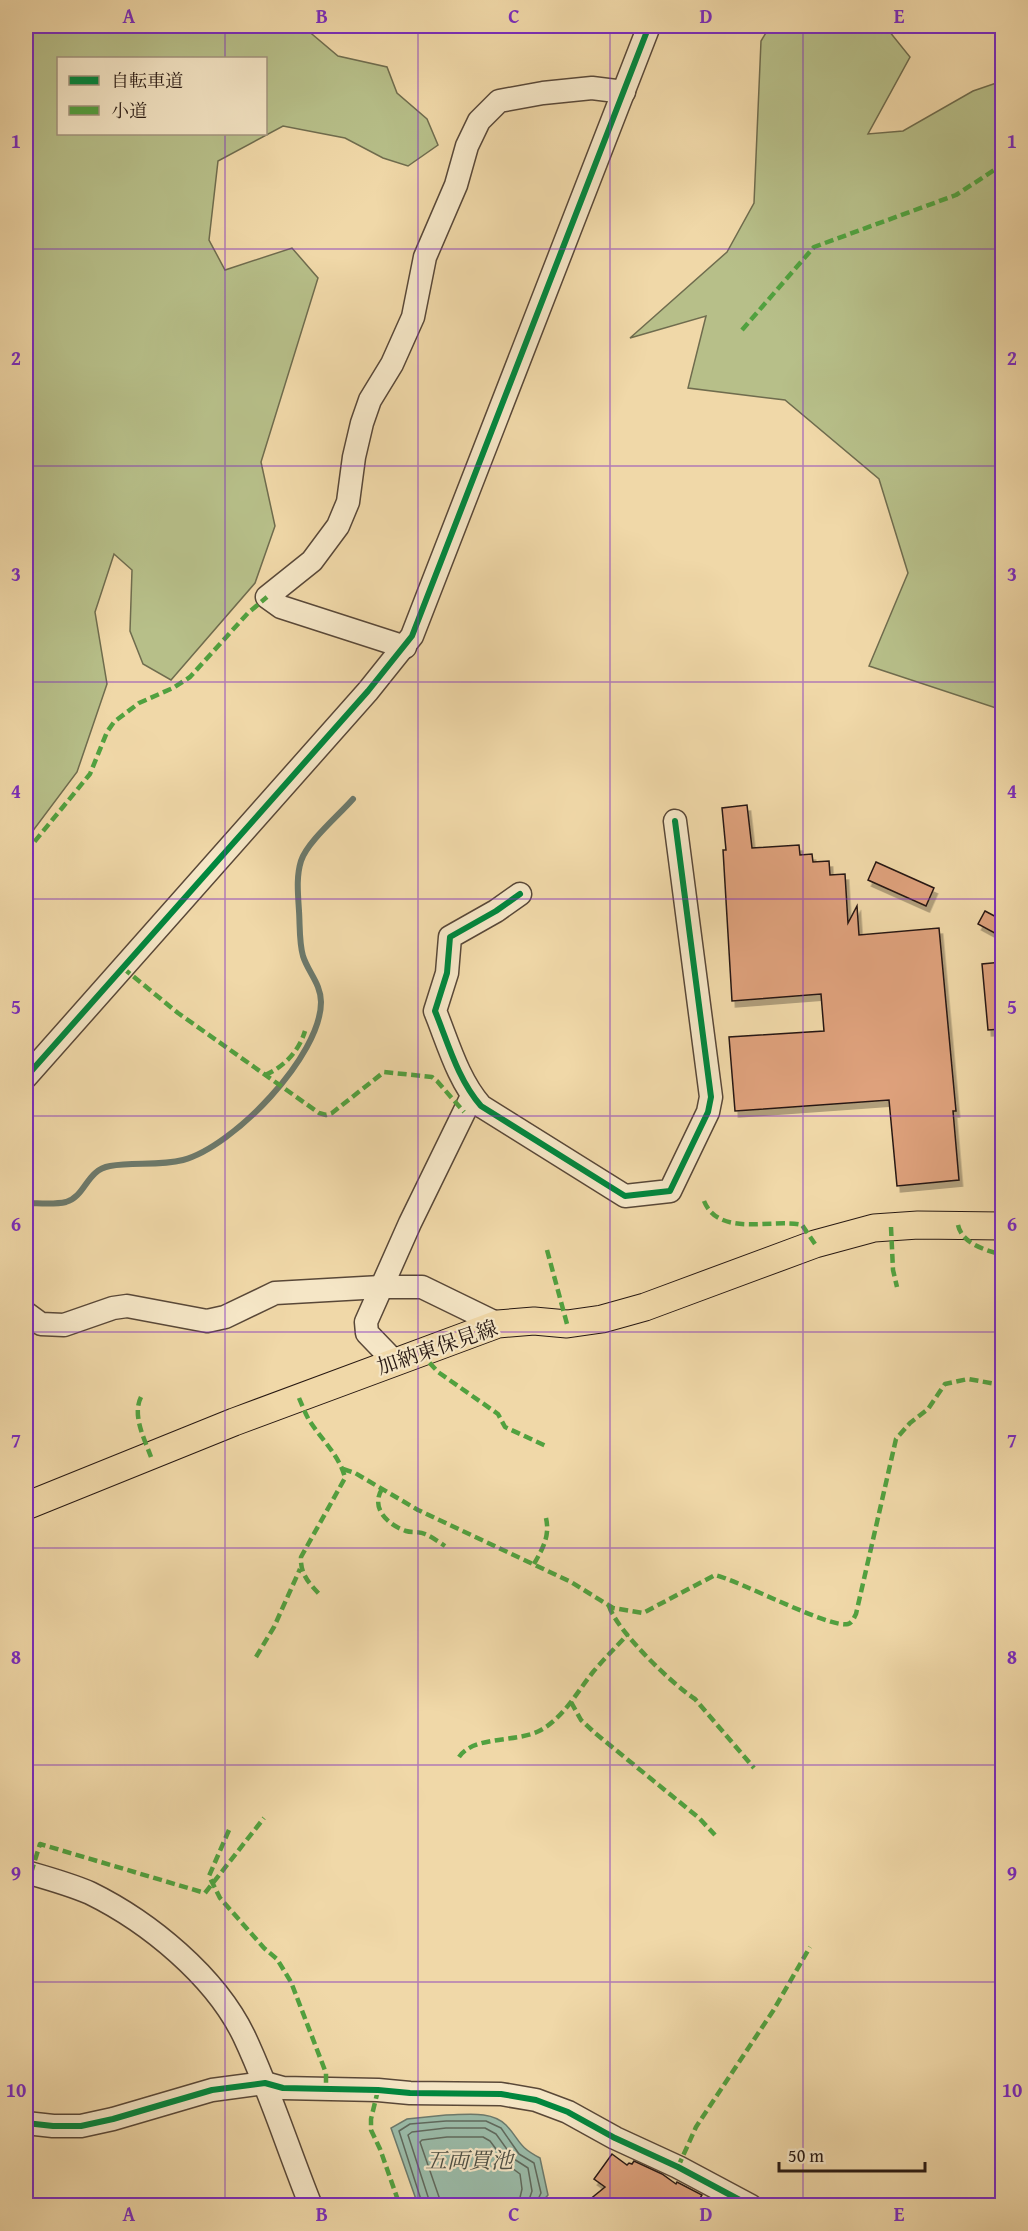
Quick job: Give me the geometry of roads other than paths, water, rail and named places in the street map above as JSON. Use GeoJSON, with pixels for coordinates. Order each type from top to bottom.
{"type":"FeatureCollection","features":[{"type":"Feature","properties":{"kind":"main road","name":"加納東保見線"},"geometry":{"type":"LineString","coordinates":[[26,1506],[234,1422],[498,1324],[534,1321],[567,1324],[602,1319],[645,1307],[815,1244],[874,1228],[918,1225],[1002,1226]]}},
{"type":"Feature","properties":{"kind":"street"},"geometry":{"type":"LineString","coordinates":[[26,1077],[368,692],[412,636],[649,26]]}},
{"type":"Feature","properties":{"kind":"street"},"geometry":{"type":"LineString","coordinates":[[405,646],[281,607],[267,597],[312,561],[338,526],[348,502],[354,457],[370,400],[392,364],[413,317],[426,257],[456,185],[467,146],[479,122],[499,101],[543,93],[592,88],[624,92]]}},
{"type":"Feature","properties":{"kind":"street"},"geometry":{"type":"LineString","coordinates":[[520,894],[496,911],[450,937],[447,973],[435,1011],[472,1096],[489,1112],[625,1196],[670,1191],[708,1112],[711,1097],[675,821]]}},
{"type":"Feature","properties":{"kind":"street"},"geometry":{"type":"LineString","coordinates":[[394,1361],[367,1333],[366,1322],[472,1096]]}},
{"type":"Feature","properties":{"kind":"street"},"geometry":{"type":"LineString","coordinates":[[26,1313],[41,1324],[64,1325],[113,1308],[127,1306],[207,1321],[225,1317],[274,1293],[422,1287],[498,1324]]}},
{"type":"Feature","properties":{"kind":"street"},"geometry":{"type":"LineString","coordinates":[[26,1872],[62,1882],[114,1906],[142,1924],[180,1955],[201,1976],[231,2013],[244,2036],[265,2083],[311,2205]]}},
{"type":"Feature","properties":{"kind":"street"},"geometry":{"type":"LineString","coordinates":[[26,2123],[81,2126],[212,2090],[265,2083],[283,2088],[501,2094],[536,2100],[568,2112],[615,2138],[678,2167],[751,2205]]}},
{"type":"Feature","properties":{"kind":"water","name":"五両買池"},"geometry":{"type":"Polygon","coordinates":[[[446,2115],[485,2115],[500,2120],[523,2147],[540,2158],[548,2195],[539,2205],[418,2205],[391,2128],[407,2119],[446,2115]]]}},
{"type":"Feature","properties":{"kind":"waterway"},"geometry":{"type":"LineString","coordinates":[[26,1203],[51,1204],[73,1199],[102,1168],[128,1164],[174,1162],[203,1152],[249,1119],[291,1072],[317,1024],[321,1002],[319,989],[305,962],[300,939],[299,867],[310,846],[353,799]]}}]}
